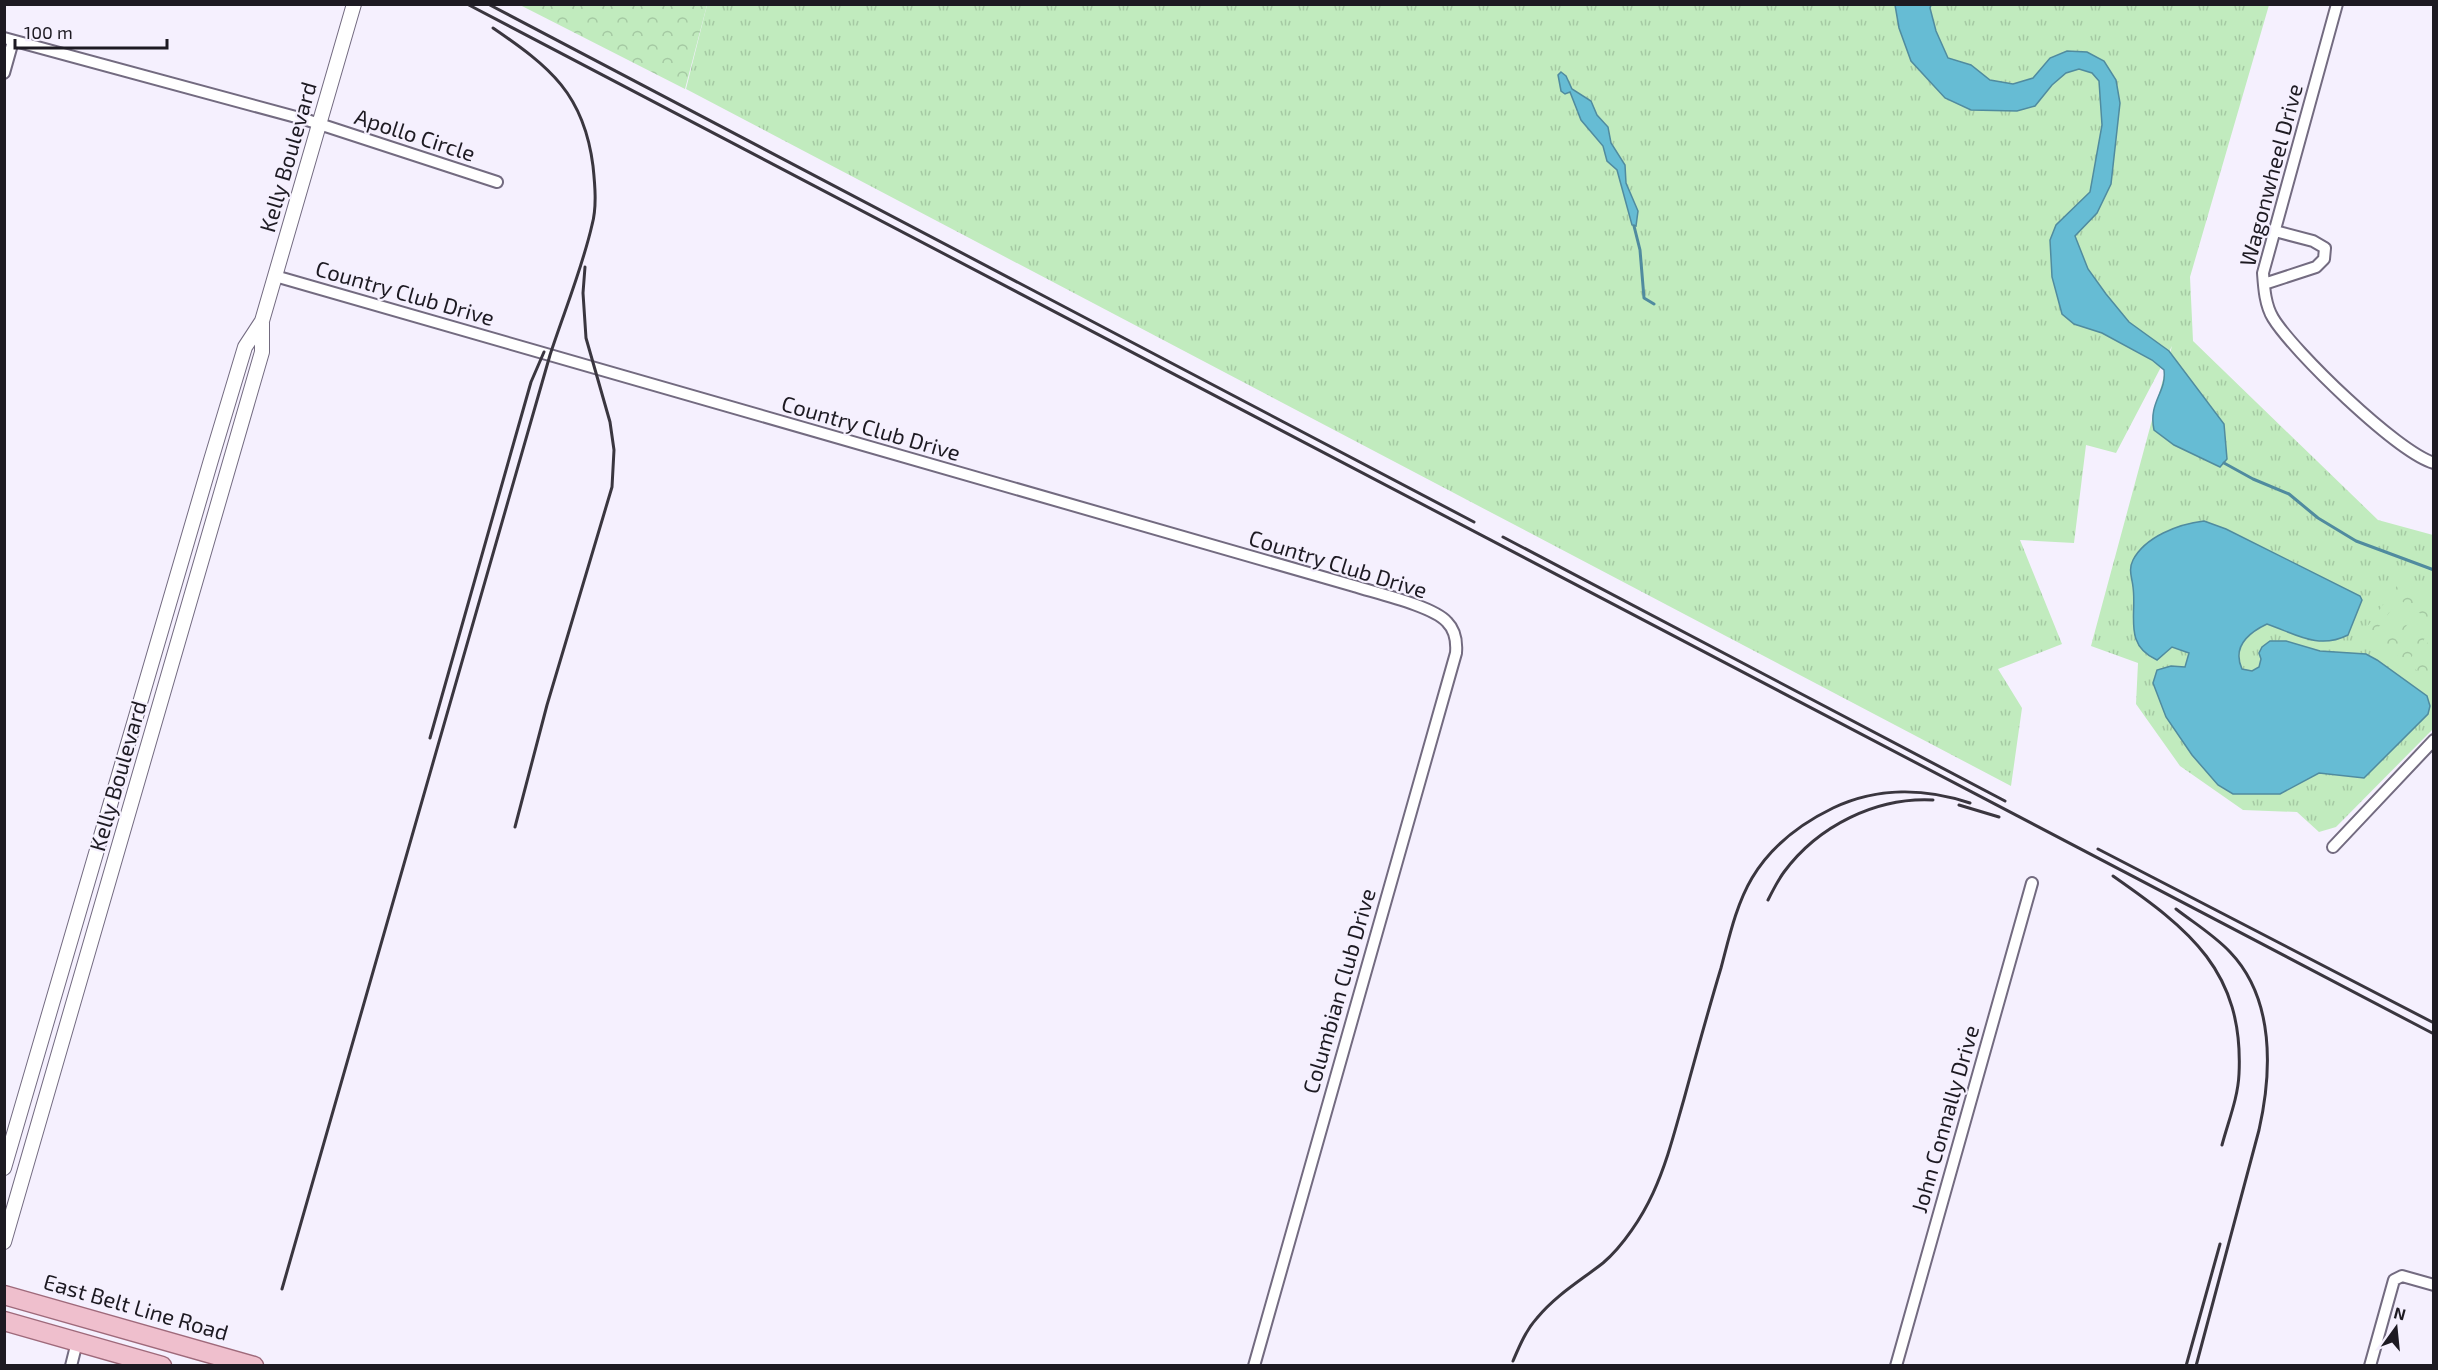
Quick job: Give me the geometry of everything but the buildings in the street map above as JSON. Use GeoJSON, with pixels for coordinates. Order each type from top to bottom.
{"type":"FeatureCollection","features":[{"type":"Feature","properties":{"kind":"main road","name":"East Belt Line Road"},"geometry":{"type":"LineString","coordinates":[[4,1295],[254,1365]]}},
{"type":"Feature","properties":{"kind":"main road"},"geometry":{"type":"LineString","coordinates":[[4,1321],[162,1365]]}},
{"type":"Feature","properties":{"kind":"street","name":"Kelly Boulevard"},"geometry":{"type":"LineString","coordinates":[[4,1242],[262,352],[262,321],[354,4]]}},
{"type":"Feature","properties":{"kind":"street","name":"Wagonwheel Drive"},"geometry":{"type":"LineString","coordinates":[[2337,4],[2264,273],[2264,284],[2271,315],[2287,340],[2398,444],[2433,463]]}},
{"type":"Feature","properties":{"kind":"street"},"geometry":{"type":"LineString","coordinates":[[4,73],[9,39],[321,124]]}},
{"type":"Feature","properties":{"kind":"street","name":"Apollo Circle"},"geometry":{"type":"LineString","coordinates":[[321,124],[497,182]]}},
{"type":"Feature","properties":{"kind":"street"},"geometry":{"type":"LineString","coordinates":[[2264,284],[2316,267],[2324,259],[2325,248],[2313,241],[2275,231]]}},
{"type":"Feature","properties":{"kind":"street","name":"Country Club Drive"},"geometry":{"type":"LineString","coordinates":[[275,276],[1354,586],[1421,607],[1445,619],[1452,627]]}},
{"type":"Feature","properties":{"kind":"street","name":"Kelly Boulevard"},"geometry":{"type":"LineString","coordinates":[[4,1168],[245,347],[262,321]]}},
{"type":"Feature","properties":{"kind":"street"},"geometry":{"type":"LineString","coordinates":[[211,460],[229,464]]}},
{"type":"Feature","properties":{"kind":"street","name":"Columbian Club Drive"},"geometry":{"type":"LineString","coordinates":[[1254,1365],[1456,652],[1457,641],[1452,627]]}},
{"type":"Feature","properties":{"kind":"street"},"geometry":{"type":"LineString","coordinates":[[138,710],[158,716]]}},
{"type":"Feature","properties":{"kind":"street"},"geometry":{"type":"LineString","coordinates":[[2332,848],[2433,740]]}},
{"type":"Feature","properties":{"kind":"street","name":"John Connally Drive"},"geometry":{"type":"LineString","coordinates":[[1896,1365],[2032,883]]}},
{"type":"Feature","properties":{"kind":"street"},"geometry":{"type":"LineString","coordinates":[[68,950],[87,956]]}},
{"type":"Feature","properties":{"kind":"street"},"geometry":{"type":"LineString","coordinates":[[22,1104],[42,1109]]}},
{"type":"Feature","properties":{"kind":"street"},"geometry":{"type":"LineString","coordinates":[[2370,1365],[2394,1280],[2402,1276],[2433,1285]]}},
{"type":"Feature","properties":{"kind":"street"},"geometry":{"type":"LineString","coordinates":[[70,1365],[77,1342]]}},
{"type":"Feature","properties":{"kind":"green space"},"geometry":{"type":"Polygon","coordinates":[[[520,5],[707,5],[685,89],[520,5]]]}},
{"type":"Feature","properties":{"kind":"green space"},"geometry":{"type":"Polygon","coordinates":[[[707,5],[2269,5],[2190,277],[2193,341],[2378,520],[2433,535],[2433,729],[2336,827],[2319,832],[2297,812],[2243,810],[2180,766],[2136,704],[2138,663],[2091,646],[2172,346],[2116,453],[2086,445],[2074,543],[2020,540],[2062,644],[1998,669],[2022,708],[2011,786],[686,89],[707,5]]]}},
{"type":"Feature","properties":{"kind":"green space"},"geometry":{"type":"Polygon","coordinates":[[[2399,583],[2433,608],[2433,627],[2407,663],[2364,631],[2399,583]]]}},
{"type":"Feature","properties":{"kind":"green space"},"geometry":{"type":"Polygon","coordinates":[[[2399,599],[2412,608],[2392,637],[2378,628],[2399,599]]]}},
{"type":"Feature","properties":{"kind":"green space"},"geometry":{"type":"Polygon","coordinates":[[[2417,611],[2430,621],[2410,650],[2396,640],[2417,611]]]}},
{"type":"Feature","properties":{"kind":"green space"},"geometry":{"type":"Polygon","coordinates":[[[2433,635],[2433,683],[2411,666],[2433,635]]]}},
{"type":"Feature","properties":{"kind":"water"},"geometry":{"type":"Polygon","coordinates":[[[1895,5],[1931,5],[1936,31],[1948,58],[1971,65],[1990,80],[2013,84],[2033,78],[2050,58],[2067,51],[2087,52],[2104,61],[2116,80],[2120,103],[2111,184],[2097,213],[2075,236],[2088,269],[2106,294],[2129,322],[2169,351],[2224,424],[2227,459],[2220,467],[2174,445],[2154,430],[2153,412],[2163,385],[2164,370],[2152,360],[2102,333],[2074,324],[2062,314],[2052,277],[2050,240],[2056,225],[2090,192],[2102,125],[2099,81],[2092,73],[2079,69],[2066,73],[2052,85],[2035,106],[2017,111],[1971,110],[1945,98],[1911,61],[1899,28],[1895,5]]]}},
{"type":"Feature","properties":{"kind":"water"},"geometry":{"type":"Polygon","coordinates":[[[1561,72],[1566,76],[1572,89],[1591,101],[1597,115],[1608,127],[1611,143],[1625,165],[1626,183],[1638,211],[1636,226],[1632,225],[1617,170],[1607,161],[1603,146],[1581,120],[1570,92],[1565,94],[1561,91],[1558,75],[1561,72]]]}},
{"type":"Feature","properties":{"kind":"water"},"geometry":{"type":"Polygon","coordinates":[[[2204,521],[2226,529],[2360,596],[2362,600],[2348,635],[2337,639],[2317,641],[2307,639],[2267,624],[2260,628],[2248,636],[2241,647],[2239,661],[2242,669],[2252,671],[2259,667],[2261,659],[2259,653],[2262,647],[2270,641],[2286,641],[2320,651],[2366,654],[2427,696],[2430,706],[2428,714],[2364,778],[2319,773],[2280,794],[2233,794],[2218,785],[2192,755],[2166,717],[2153,683],[2157,670],[2171,666],[2185,667],[2189,653],[2172,647],[2157,660],[2146,654],[2139,646],[2134,628],[2131,567],[2138,552],[2154,538],[2184,525],[2204,521]]]}},
{"type":"Feature","properties":{"kind":"waterway"},"geometry":{"type":"LineString","coordinates":[[1634,226],[1640,250],[1644,298],[1654,304]]}},
{"type":"Feature","properties":{"kind":"waterway"},"geometry":{"type":"LineString","coordinates":[[2224,463],[2253,479],[2289,494],[2318,518],[2356,541],[2434,570]]}},
{"type":"Feature","properties":{"kind":"railway"},"geometry":{"type":"LineString","coordinates":[[467,4],[2434,1034]]}},
{"type":"Feature","properties":{"kind":"railway"},"geometry":{"type":"LineString","coordinates":[[488,4],[1474,522]]}},
{"type":"Feature","properties":{"kind":"railway"},"geometry":{"type":"LineString","coordinates":[[282,1289],[550,355],[578,274],[594,218],[593,166],[582,120],[572,101],[547,70],[493,28]]}},
{"type":"Feature","properties":{"kind":"railway"},"geometry":{"type":"LineString","coordinates":[[515,827],[547,705],[612,487],[614,450],[610,422],[586,338],[583,293],[585,267]]}},
{"type":"Feature","properties":{"kind":"railway"},"geometry":{"type":"LineString","coordinates":[[430,738],[531,382],[544,352]]}},
{"type":"Feature","properties":{"kind":"railway"},"geometry":{"type":"LineString","coordinates":[[1503,537],[2005,801]]}},
{"type":"Feature","properties":{"kind":"railway"},"geometry":{"type":"LineString","coordinates":[[1513,1361],[1526,1333],[1537,1318],[1560,1295],[1603,1263],[1618,1248],[1649,1202],[1670,1146],[1737,910],[1746,888],[1768,856],[1787,837],[1809,821],[1833,808],[1867,796],[1918,792],[1970,803]]}},
{"type":"Feature","properties":{"kind":"railway"},"geometry":{"type":"LineString","coordinates":[[1768,900],[1782,875],[1798,856],[1831,828],[1870,809],[1912,800],[1933,800]]}},
{"type":"Feature","properties":{"kind":"railway"},"geometry":{"type":"LineString","coordinates":[[1959,805],[1999,817]]}},
{"type":"Feature","properties":{"kind":"railway"},"geometry":{"type":"LineString","coordinates":[[2098,849],[2434,1023]]}},
{"type":"Feature","properties":{"kind":"railway"},"geometry":{"type":"LineString","coordinates":[[2113,876],[2188,935],[2206,956],[2221,980],[2232,1007],[2238,1038],[2239,1074],[2235,1101],[2222,1145]]}},
{"type":"Feature","properties":{"kind":"railway"},"geometry":{"type":"LineString","coordinates":[[2176,909],[2224,946],[2245,971],[2255,991],[2266,1037],[2266,1084],[2259,1130],[2196,1366]]}},
{"type":"Feature","properties":{"kind":"railway"},"geometry":{"type":"LineString","coordinates":[[2186,1366],[2220,1244]]}}]}
